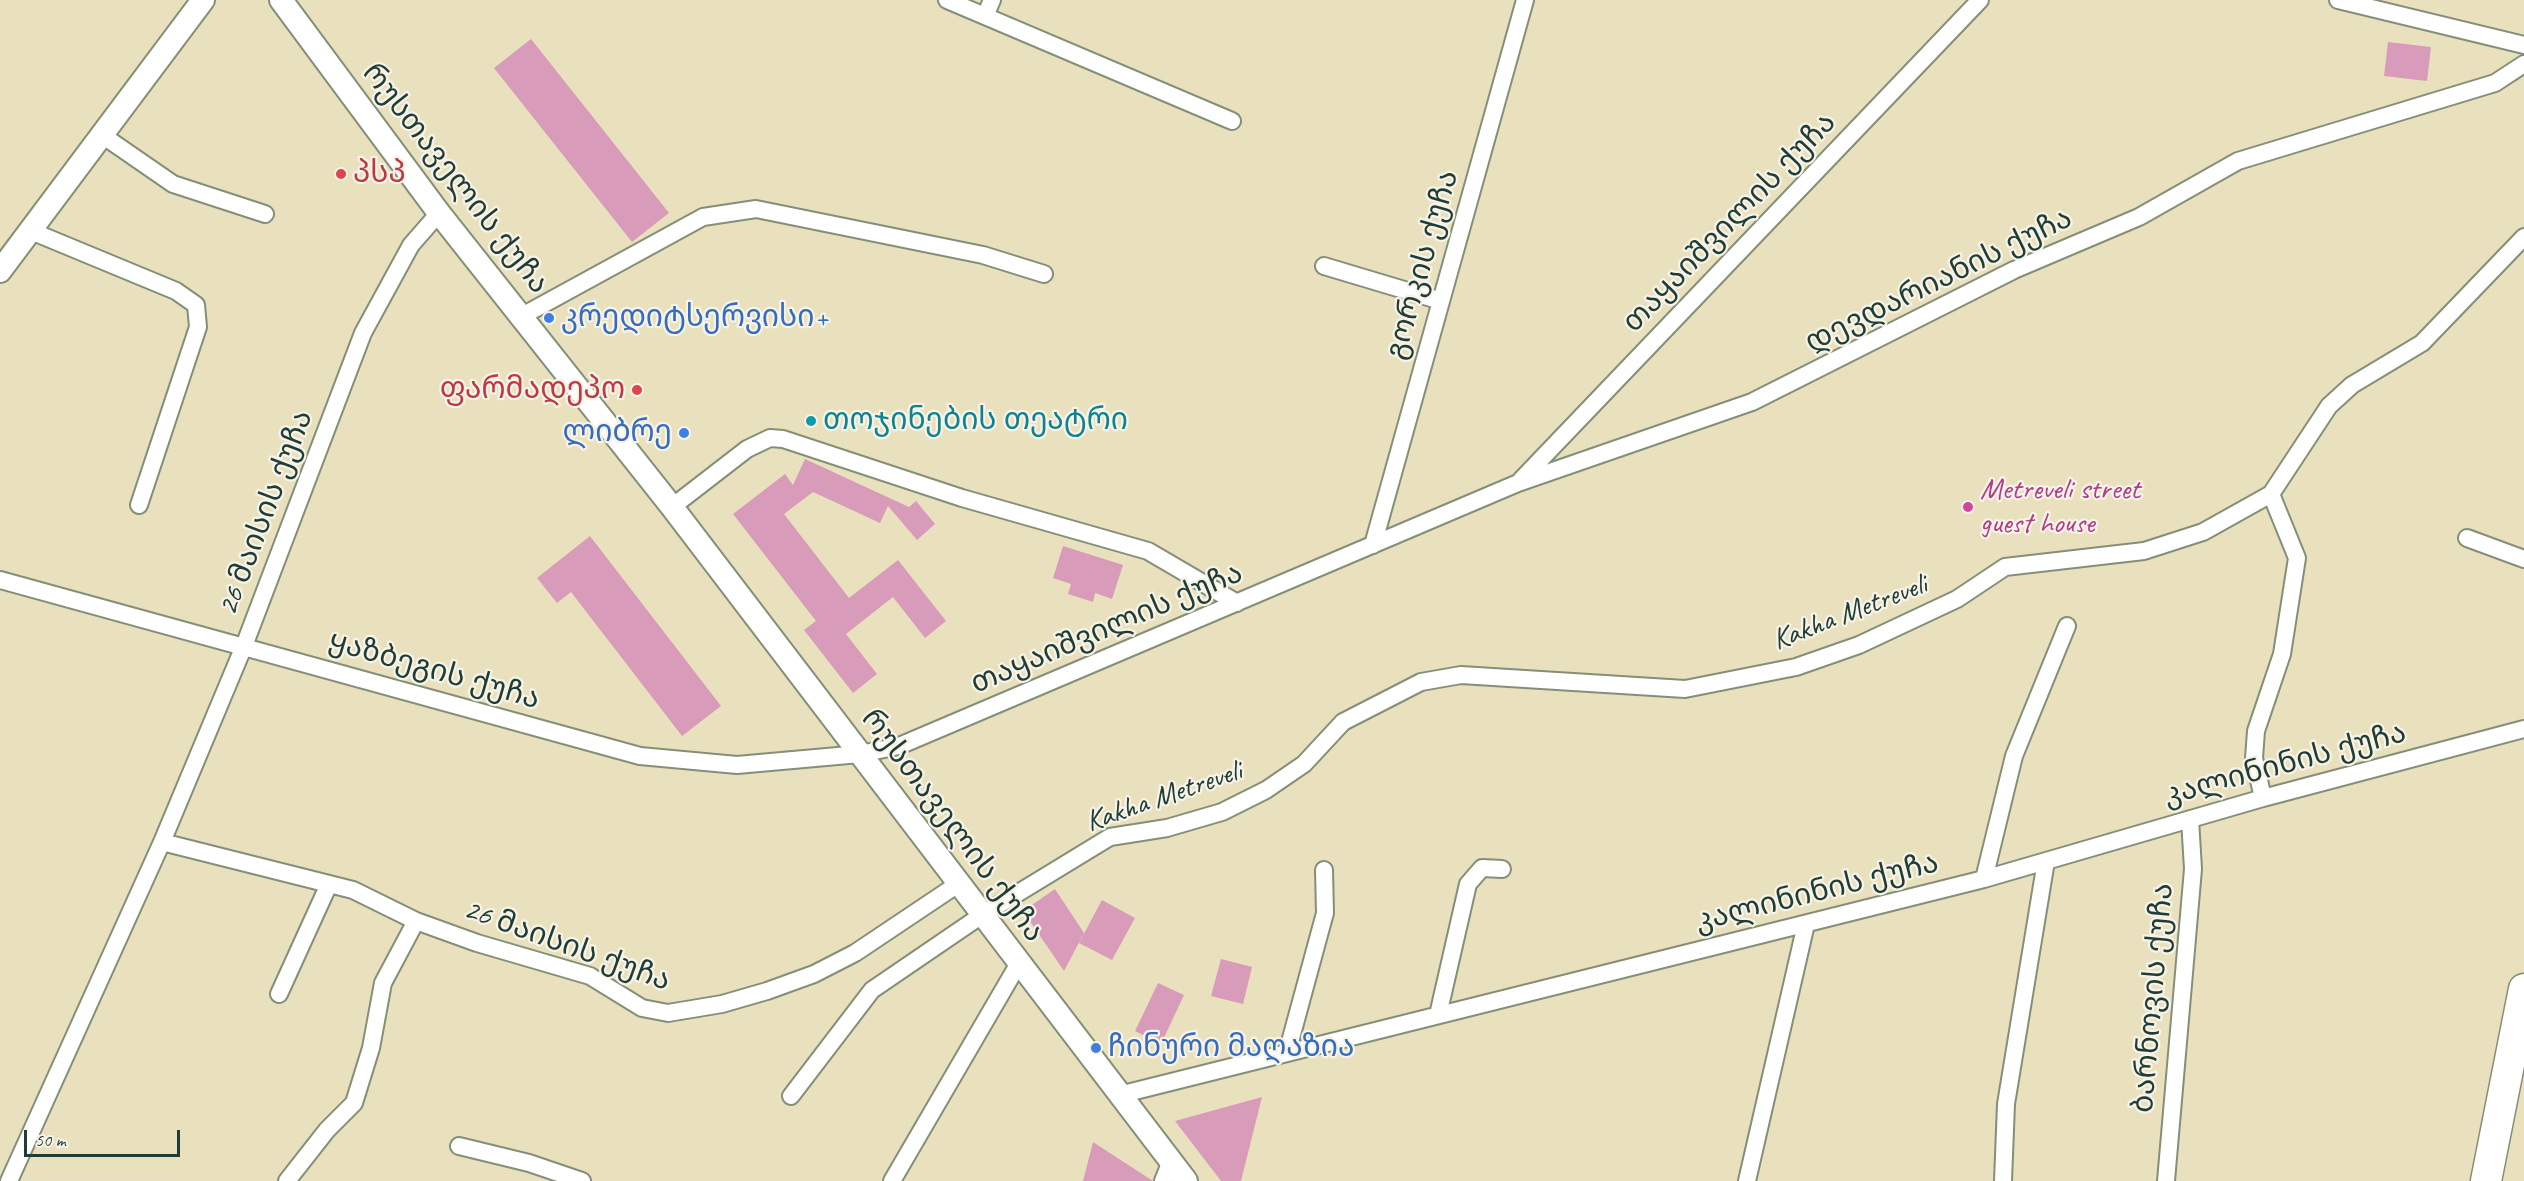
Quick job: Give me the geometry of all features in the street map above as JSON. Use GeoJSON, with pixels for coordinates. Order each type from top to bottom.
{"type":"FeatureCollection","features":[{"type":"Feature","properties":{"kind":"highway"},"geometry":{"type":"LineString","coordinates":[[2486,1181],[2524,989]]}},
{"type":"Feature","properties":{"kind":"main road"},"geometry":{"type":"LineString","coordinates":[[0,272],[203,0]]}},
{"type":"Feature","properties":{"kind":"main road","name":"რუსთაველის ქუჩა"},"geometry":{"type":"LineString","coordinates":[[281,0],[439,213],[672,507],[1119,1095],[1167,1171],[1186,1181]]}},
{"type":"Feature","properties":{"kind":"street"},"geometry":{"type":"LineString","coordinates":[[947,0],[1232,121]]}},
{"type":"Feature","properties":{"kind":"street"},"geometry":{"type":"LineString","coordinates":[[985,16],[992,0]]}},
{"type":"Feature","properties":{"kind":"street","name":"გორკის ქუჩა"},"geometry":{"type":"LineString","coordinates":[[1373,545],[1525,0]]}},
{"type":"Feature","properties":{"kind":"street","name":"თაყაიშვილის ქუჩა"},"geometry":{"type":"LineString","coordinates":[[1518,483],[1980,0]]}},
{"type":"Feature","properties":{"kind":"street"},"geometry":{"type":"LineString","coordinates":[[2338,0],[2524,45]]}},
{"type":"Feature","properties":{"kind":"street","name":"დევდარიანის ქუჩა"},"geometry":{"type":"LineString","coordinates":[[1373,545],[1518,483],[1752,402],[2014,270],[2139,217],[2238,161],[2495,83],[2524,64]]}},
{"type":"Feature","properties":{"kind":"street"},"geometry":{"type":"LineString","coordinates":[[102,135],[173,184],[265,214]]}},
{"type":"Feature","properties":{"kind":"street"},"geometry":{"type":"LineString","coordinates":[[522,316],[703,216],[756,209],[983,255],[1044,274]]}},
{"type":"Feature","properties":{"kind":"street","name":"26 მაისის ქუჩა"},"geometry":{"type":"LineString","coordinates":[[9,1181],[162,842],[244,646],[363,333],[411,245],[439,213]]}},
{"type":"Feature","properties":{"kind":"street"},"geometry":{"type":"LineString","coordinates":[[32,231],[176,291],[196,305],[198,327],[139,505]]}},
{"type":"Feature","properties":{"kind":"street","name":"Kakha Metreveli"},"geometry":{"type":"LineString","coordinates":[[791,1096],[872,990],[982,915],[1110,837],[1167,828],[1222,812],[1266,790],[1304,764],[1343,722],[1421,682],[1461,675],[1685,689],[1796,667],[1859,645],[1958,599],[2005,567],[2144,551],[2204,532],[2271,494],[2329,406],[2352,386],[2422,343],[2524,237]]}},
{"type":"Feature","properties":{"kind":"street"},"geometry":{"type":"LineString","coordinates":[[1324,266],[1441,301]]}},
{"type":"Feature","properties":{"kind":"street"},"geometry":{"type":"LineString","coordinates":[[672,507],[747,449],[770,438],[783,439],[962,498],[1148,550],[1237,603]]}},
{"type":"Feature","properties":{"kind":"street"},"geometry":{"type":"LineString","coordinates":[[2263,798],[2254,758],[2256,731],[2282,654],[2297,558],[2271,494]]}},
{"type":"Feature","properties":{"kind":"street"},"geometry":{"type":"LineString","coordinates":[[2467,538],[2524,559]]}},
{"type":"Feature","properties":{"kind":"street","name":"თაყაიშვილის ქუჩა"},"geometry":{"type":"LineString","coordinates":[[860,754],[899,746],[1373,545]]}},
{"type":"Feature","properties":{"kind":"street","name":"ყაზბეგის ქუჩა"},"geometry":{"type":"LineString","coordinates":[[0,580],[639,756],[737,765],[860,754]]}},
{"type":"Feature","properties":{"kind":"street"},"geometry":{"type":"LineString","coordinates":[[1984,879],[2014,756],[2067,626]]}},
{"type":"Feature","properties":{"kind":"street","name":"კალინინის ქუჩა"},"geometry":{"type":"LineString","coordinates":[[1119,1095],[1984,879],[2263,798],[2524,729]]}},
{"type":"Feature","properties":{"kind":"street","name":"ბარნოვის ქუჩა"},"geometry":{"type":"LineString","coordinates":[[2166,1181],[2193,869],[2190,819]]}},
{"type":"Feature","properties":{"kind":"street","name":"26 მაისის ქუჩა"},"geometry":{"type":"LineString","coordinates":[[162,842],[353,890],[416,921],[477,943],[590,976],[642,1008],[668,1013],[723,1004],[814,974],[855,953],[958,884]]}},
{"type":"Feature","properties":{"kind":"street"},"geometry":{"type":"LineString","coordinates":[[2003,1181],[2006,1104],[2046,861]]}},
{"type":"Feature","properties":{"kind":"street"},"geometry":{"type":"LineString","coordinates":[[1438,1015],[1468,884],[1482,868],[1502,869]]}},
{"type":"Feature","properties":{"kind":"street"},"geometry":{"type":"LineString","coordinates":[[1287,1053],[1325,913],[1324,870]]}},
{"type":"Feature","properties":{"kind":"street"},"geometry":{"type":"LineString","coordinates":[[279,994],[329,884]]}},
{"type":"Feature","properties":{"kind":"street","name":"26 მაისის ქუჩა"},"geometry":{"type":"LineString","coordinates":[[287,1181],[327,1130],[354,1103],[370,1048],[383,983],[416,921]]}},
{"type":"Feature","properties":{"kind":"street"},"geometry":{"type":"LineString","coordinates":[[1748,1181],[1806,924]]}},
{"type":"Feature","properties":{"kind":"street"},"geometry":{"type":"LineString","coordinates":[[892,1181],[1019,963]]}},
{"type":"Feature","properties":{"kind":"street"},"geometry":{"type":"LineString","coordinates":[[459,1146],[529,1163],[582,1181]]}},
{"type":"Feature","properties":{"kind":"building"},"geometry":{"type":"Polygon","coordinates":[[[531,39],[669,213],[632,242],[494,68],[531,39]]]}},
{"type":"Feature","properties":{"kind":"building"},"geometry":{"type":"Polygon","coordinates":[[[2388,42],[2431,47],[2427,81],[2384,76],[2388,42]]]}},
{"type":"Feature","properties":{"kind":"building"},"geometry":{"type":"Polygon","coordinates":[[[805,459],[909,507],[916,501],[935,524],[917,540],[888,506],[880,523],[813,492],[784,514],[849,598],[898,560],[946,621],[925,638],[893,597],[846,634],[877,674],[853,693],[804,630],[816,621],[733,514],[785,474],[793,485],[805,459]]]}},
{"type":"Feature","properties":{"kind":"building"},"geometry":{"type":"Polygon","coordinates":[[[590,536],[721,706],[682,736],[571,592],[557,603],[537,578],[590,536]]]}},
{"type":"Feature","properties":{"kind":"building"},"geometry":{"type":"Polygon","coordinates":[[[1063,546],[1123,565],[1112,599],[1095,593],[1093,602],[1068,594],[1071,584],[1053,578],[1063,546]]]}},
{"type":"Feature","properties":{"kind":"building"},"geometry":{"type":"Polygon","coordinates":[[[1055,889],[1084,933],[1064,971],[1023,911],[1055,889]]]}},
{"type":"Feature","properties":{"kind":"building"},"geometry":{"type":"Polygon","coordinates":[[[1102,900],[1135,918],[1112,960],[1079,943],[1102,900]]]}},
{"type":"Feature","properties":{"kind":"building"},"geometry":{"type":"Polygon","coordinates":[[[1221,959],[1252,967],[1243,1004],[1211,996],[1221,959]]]}},
{"type":"Feature","properties":{"kind":"building"},"geometry":{"type":"Polygon","coordinates":[[[1158,983],[1184,995],[1161,1044],[1135,1031],[1158,983]]]}},
{"type":"Feature","properties":{"kind":"building"},"geometry":{"type":"Polygon","coordinates":[[[1262,1097],[1241,1181],[1221,1181],[1175,1121],[1262,1097]]]}},
{"type":"Feature","properties":{"kind":"building"},"geometry":{"type":"Polygon","coordinates":[[[1093,1142],[1153,1181],[1083,1181],[1093,1142]]]}},
{"type":"Feature","properties":{"kind":"place","name":"პსპ"},"geometry":{"type":"Point","coordinates":[341,174]}},
{"type":"Feature","properties":{"kind":"place","name":"კრედიტსერვისი+"},"geometry":{"type":"Point","coordinates":[549,318]}},
{"type":"Feature","properties":{"kind":"place","name":"ფარმადეპო"},"geometry":{"type":"Point","coordinates":[637,390]}},
{"type":"Feature","properties":{"kind":"place","name":"თოჯინების თეატრი"},"geometry":{"type":"Point","coordinates":[811,421]}},
{"type":"Feature","properties":{"kind":"place","name":"ლიბრე"},"geometry":{"type":"Point","coordinates":[684,433]}},
{"type":"Feature","properties":{"kind":"place","name":"Metreveli street guest house"},"geometry":{"type":"Point","coordinates":[1968,507]}},
{"type":"Feature","properties":{"kind":"place","name":"ჩინური მაღაზია"},"geometry":{"type":"Point","coordinates":[1096,1048]}}]}
